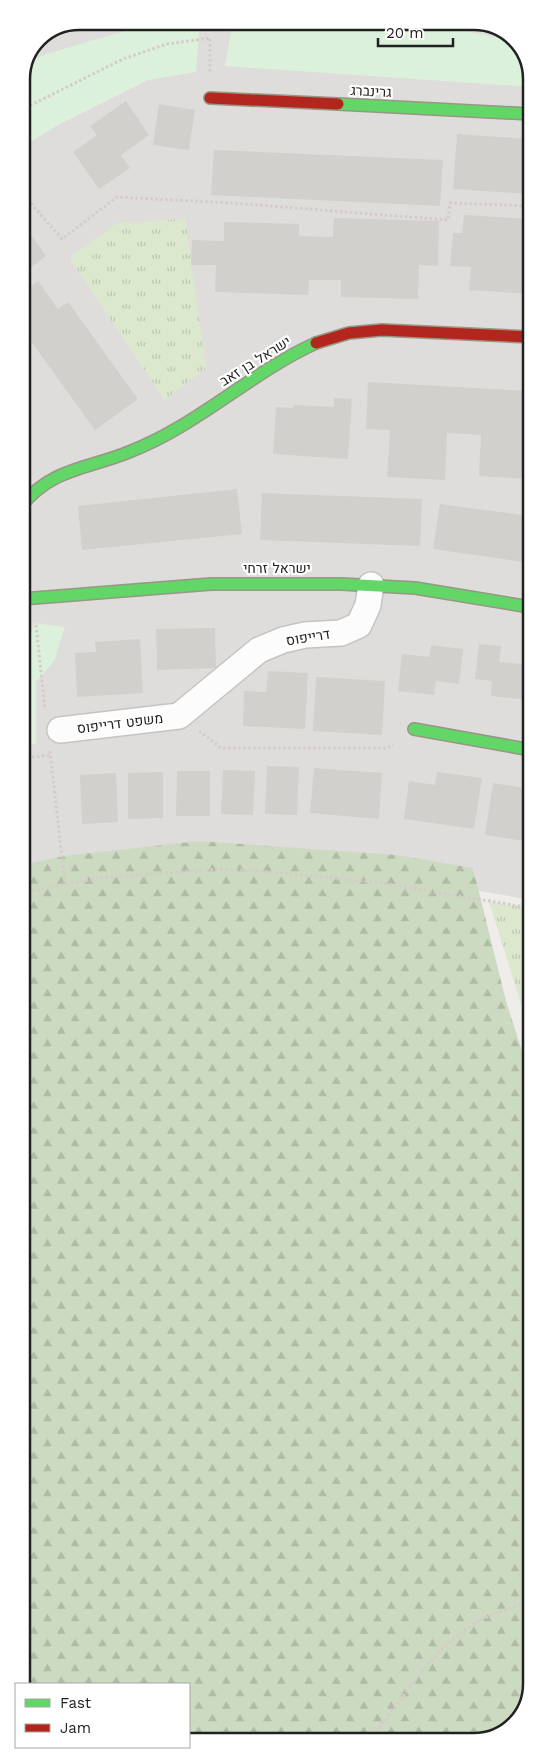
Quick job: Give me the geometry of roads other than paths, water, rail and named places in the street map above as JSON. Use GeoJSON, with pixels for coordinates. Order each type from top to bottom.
{"type":"FeatureCollection","features":[{"type":"Feature","properties":{"kind":"street","name":"גרינברג"},"geometry":{"type":"LineString","coordinates":[[210,98],[523,114]]}},
{"type":"Feature","properties":{"kind":"street","name":"ישראל בן זאב"},"geometry":{"type":"LineString","coordinates":[[30,497],[40,486],[61,476],[92,463],[128,453],[166,437],[281,360],[315,343],[348,333],[383,329],[523,337]]}},
{"type":"Feature","properties":{"kind":"street","name":"ישראל זרחי"},"geometry":{"type":"LineString","coordinates":[[30,598],[211,584],[341,584],[415,588],[523,606]]}},
{"type":"Feature","properties":{"kind":"street","name":"דרייפוס"},"geometry":{"type":"LineString","coordinates":[[179,716],[259,650],[283,640],[305,635],[341,633],[359,625],[368,605],[371,586]]}},
{"type":"Feature","properties":{"kind":"street","name":"משפט דרייפוס"},"geometry":{"type":"LineString","coordinates":[[60,730],[179,716]]}},
{"type":"Feature","properties":{"kind":"street"},"geometry":{"type":"LineString","coordinates":[[414,729],[523,749]]}}]}
